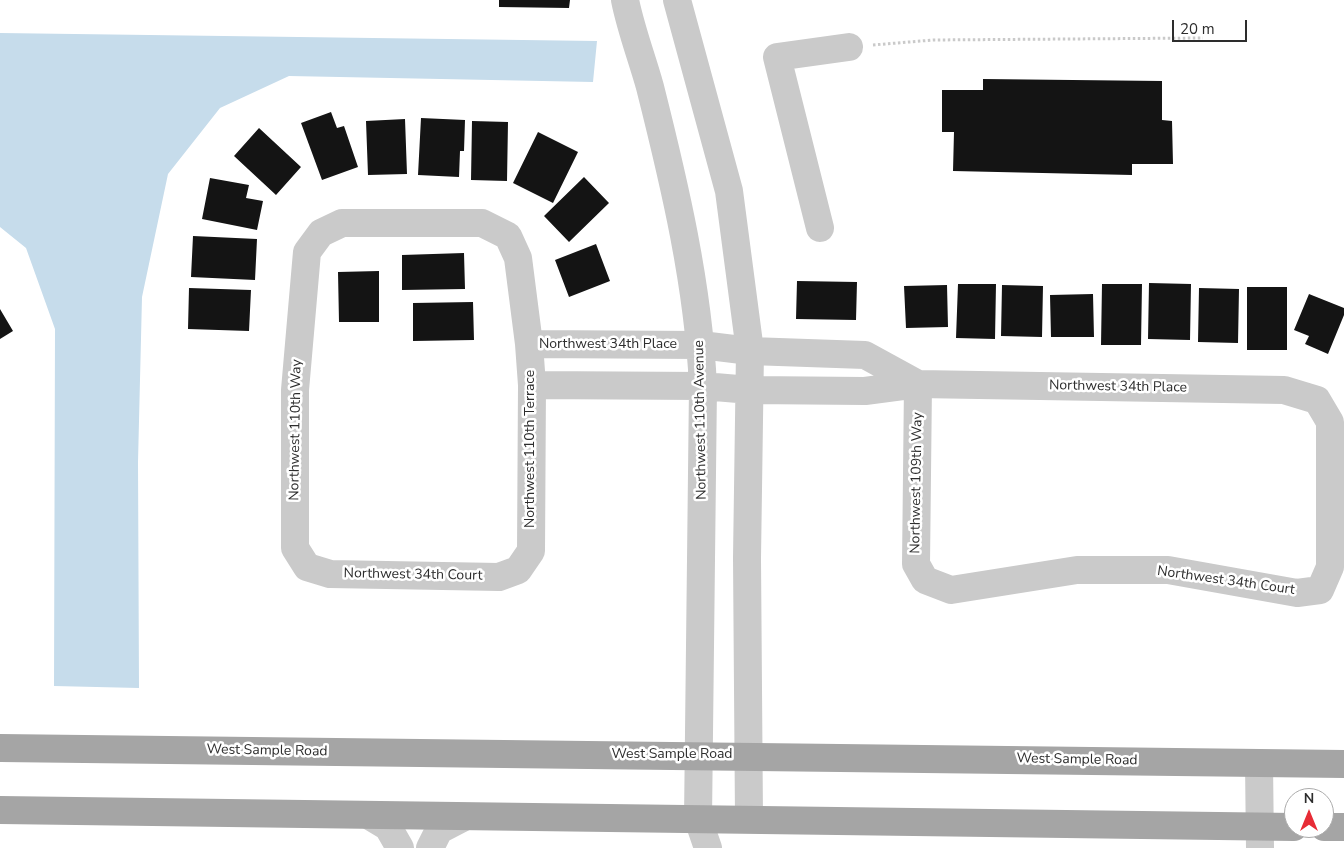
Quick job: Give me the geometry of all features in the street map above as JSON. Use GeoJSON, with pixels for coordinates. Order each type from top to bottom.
{"type":"FeatureCollection","features":[{"type":"Feature","properties":{"kind":"main road","name":"West Sample Road"},"geometry":{"type":"LineString","coordinates":[[0,748],[1344,764]]}},
{"type":"Feature","properties":{"kind":"main road"},"geometry":{"type":"LineString","coordinates":[[0,810],[698,820],[749,819],[1260,838],[1284,830]]}},
{"type":"Feature","properties":{"kind":"street","name":"Northwest 110th Avenue"},"geometry":{"type":"LineString","coordinates":[[625,0],[628,18],[649,85],[681,214],[701,345],[703,386],[697,756],[698,820],[708,848]]}},
{"type":"Feature","properties":{"kind":"street"},"geometry":{"type":"LineString","coordinates":[[676,0],[729,191],[750,351],[746,558],[749,819]]}},
{"type":"Feature","properties":{"kind":"street"},"geometry":{"type":"LineString","coordinates":[[820,228],[777,57],[849,46]]}},
{"type":"Feature","properties":{"kind":"street","name":"Northwest 110th Terrace"},"geometry":{"type":"LineString","coordinates":[[321,232],[342,222],[482,222],[508,236],[518,258],[529,344],[532,385],[530,551],[518,570]]}},
{"type":"Feature","properties":{"kind":"street","name":"Northwest 110th Way"},"geometry":{"type":"LineString","coordinates":[[308,567],[295,548],[295,390],[308,252],[321,232]]}},
{"type":"Feature","properties":{"kind":"street","name":"Northwest 34th Place"},"geometry":{"type":"LineString","coordinates":[[529,344],[701,345],[750,351],[865,356],[918,384]]}},
{"type":"Feature","properties":{"kind":"street","name":"Northwest 34th Place"},"geometry":{"type":"LineString","coordinates":[[532,385],[703,386],[750,390],[865,391],[918,384],[1284,390],[1317,400],[1330,422],[1330,567],[1320,590]]}},
{"type":"Feature","properties":{"kind":"street","name":"Northwest 109th Way"},"geometry":{"type":"LineString","coordinates":[[918,384],[916,564],[925,580]]}},
{"type":"Feature","properties":{"kind":"street","name":"Northwest 34th Court"},"geometry":{"type":"LineString","coordinates":[[308,567],[330,574],[498,577],[518,570]]}},
{"type":"Feature","properties":{"kind":"street","name":"Northwest 34th Court"},"geometry":{"type":"LineString","coordinates":[[925,580],[951,590],[1077,570],[1168,570],[1298,593],[1320,590]]}},
{"type":"Feature","properties":{"kind":"street"},"geometry":{"type":"LineString","coordinates":[[1259,763],[1260,838]]}},
{"type":"Feature","properties":{"kind":"street"},"geometry":{"type":"LineString","coordinates":[[368,815],[388,827],[400,848]]}},
{"type":"Feature","properties":{"kind":"street"},"geometry":{"type":"LineString","coordinates":[[430,848],[439,830],[464,816]]}},
{"type":"Feature","properties":{"kind":"path"},"geometry":{"type":"LineString","coordinates":[[849,46],[933,40],[1202,38]]}},
{"type":"Feature","properties":{"kind":"water"},"geometry":{"type":"Polygon","coordinates":[[[0,33],[597,41],[593,82],[289,76],[220,108],[168,174],[142,297],[138,462],[139,688],[54,686],[55,329],[26,248],[0,227],[0,33]]]}},
{"type":"Feature","properties":{"kind":"building"},"geometry":{"type":"Polygon","coordinates":[[[499,0],[570,0],[569,8],[499,7],[499,0]]]}},
{"type":"Feature","properties":{"kind":"building"},"geometry":{"type":"Polygon","coordinates":[[[983,79],[1162,81],[1162,120],[1172,121],[1173,164],[1132,164],[1132,175],[953,171],[954,132],[942,132],[942,90],[983,90],[983,79]]]}},
{"type":"Feature","properties":{"kind":"building"},"geometry":{"type":"Polygon","coordinates":[[[331,112],[337,128],[344,126],[358,167],[322,180],[301,123],[331,112]]]}},
{"type":"Feature","properties":{"kind":"building"},"geometry":{"type":"Polygon","coordinates":[[[421,118],[465,120],[464,151],[460,151],[459,177],[418,175],[421,118]]]}},
{"type":"Feature","properties":{"kind":"building"},"geometry":{"type":"Polygon","coordinates":[[[405,119],[407,174],[368,175],[366,121],[405,119]]]}},
{"type":"Feature","properties":{"kind":"building"},"geometry":{"type":"Polygon","coordinates":[[[472,121],[508,122],[507,181],[471,180],[472,121]]]}},
{"type":"Feature","properties":{"kind":"building"},"geometry":{"type":"Polygon","coordinates":[[[259,128],[301,167],[276,195],[234,156],[259,128]]]}},
{"type":"Feature","properties":{"kind":"building"},"geometry":{"type":"Polygon","coordinates":[[[538,132],[578,152],[553,203],[513,183],[538,132]]]}},
{"type":"Feature","properties":{"kind":"building"},"geometry":{"type":"Polygon","coordinates":[[[584,177],[609,203],[569,242],[544,216],[584,177]]]}},
{"type":"Feature","properties":{"kind":"building"},"geometry":{"type":"Polygon","coordinates":[[[210,178],[249,185],[246,198],[263,201],[257,230],[202,219],[210,178]]]}},
{"type":"Feature","properties":{"kind":"building"},"geometry":{"type":"Polygon","coordinates":[[[193,236],[257,239],[255,280],[191,277],[193,236]]]}},
{"type":"Feature","properties":{"kind":"building"},"geometry":{"type":"Polygon","coordinates":[[[596,244],[610,281],[569,297],[555,260],[596,244]]]}},
{"type":"Feature","properties":{"kind":"building"},"geometry":{"type":"Polygon","coordinates":[[[464,253],[465,289],[402,290],[402,255],[464,253]]]}},
{"type":"Feature","properties":{"kind":"building"},"geometry":{"type":"Polygon","coordinates":[[[379,271],[379,322],[339,322],[338,272],[379,271]]]}},
{"type":"Feature","properties":{"kind":"building"},"geometry":{"type":"Polygon","coordinates":[[[797,281],[857,282],[856,320],[796,319],[797,281]]]}},
{"type":"Feature","properties":{"kind":"building"},"geometry":{"type":"Polygon","coordinates":[[[1149,283],[1191,284],[1190,340],[1148,339],[1149,283]]]}},
{"type":"Feature","properties":{"kind":"building"},"geometry":{"type":"Polygon","coordinates":[[[958,284],[996,284],[995,339],[956,338],[958,284]]]}},
{"type":"Feature","properties":{"kind":"building"},"geometry":{"type":"Polygon","coordinates":[[[1102,284],[1142,284],[1141,345],[1101,345],[1102,284]]]}},
{"type":"Feature","properties":{"kind":"building"},"geometry":{"type":"Polygon","coordinates":[[[947,285],[948,327],[906,328],[904,286],[947,285]]]}},
{"type":"Feature","properties":{"kind":"building"},"geometry":{"type":"Polygon","coordinates":[[[1002,285],[1043,286],[1042,337],[1001,336],[1002,285]]]}},
{"type":"Feature","properties":{"kind":"building"},"geometry":{"type":"Polygon","coordinates":[[[1247,287],[1287,287],[1287,350],[1247,350],[1247,287]]]}},
{"type":"Feature","properties":{"kind":"building"},"geometry":{"type":"Polygon","coordinates":[[[189,288],[251,290],[249,331],[188,329],[189,288]]]}},
{"type":"Feature","properties":{"kind":"building"},"geometry":{"type":"Polygon","coordinates":[[[1199,288],[1239,289],[1238,343],[1198,342],[1199,288]]]}},
{"type":"Feature","properties":{"kind":"building"},"geometry":{"type":"Polygon","coordinates":[[[1093,294],[1094,337],[1051,337],[1050,295],[1093,294]]]}},
{"type":"Feature","properties":{"kind":"building"},"geometry":{"type":"Polygon","coordinates":[[[1309,294],[1344,308],[1344,315],[1328,354],[1305,344],[1309,336],[1294,330],[1309,294]]]}},
{"type":"Feature","properties":{"kind":"building"},"geometry":{"type":"Polygon","coordinates":[[[473,302],[474,340],[413,341],[413,303],[473,302]]]}},
{"type":"Feature","properties":{"kind":"building"},"geometry":{"type":"Polygon","coordinates":[[[0,309],[13,331],[0,339],[0,309]]]}}]}
